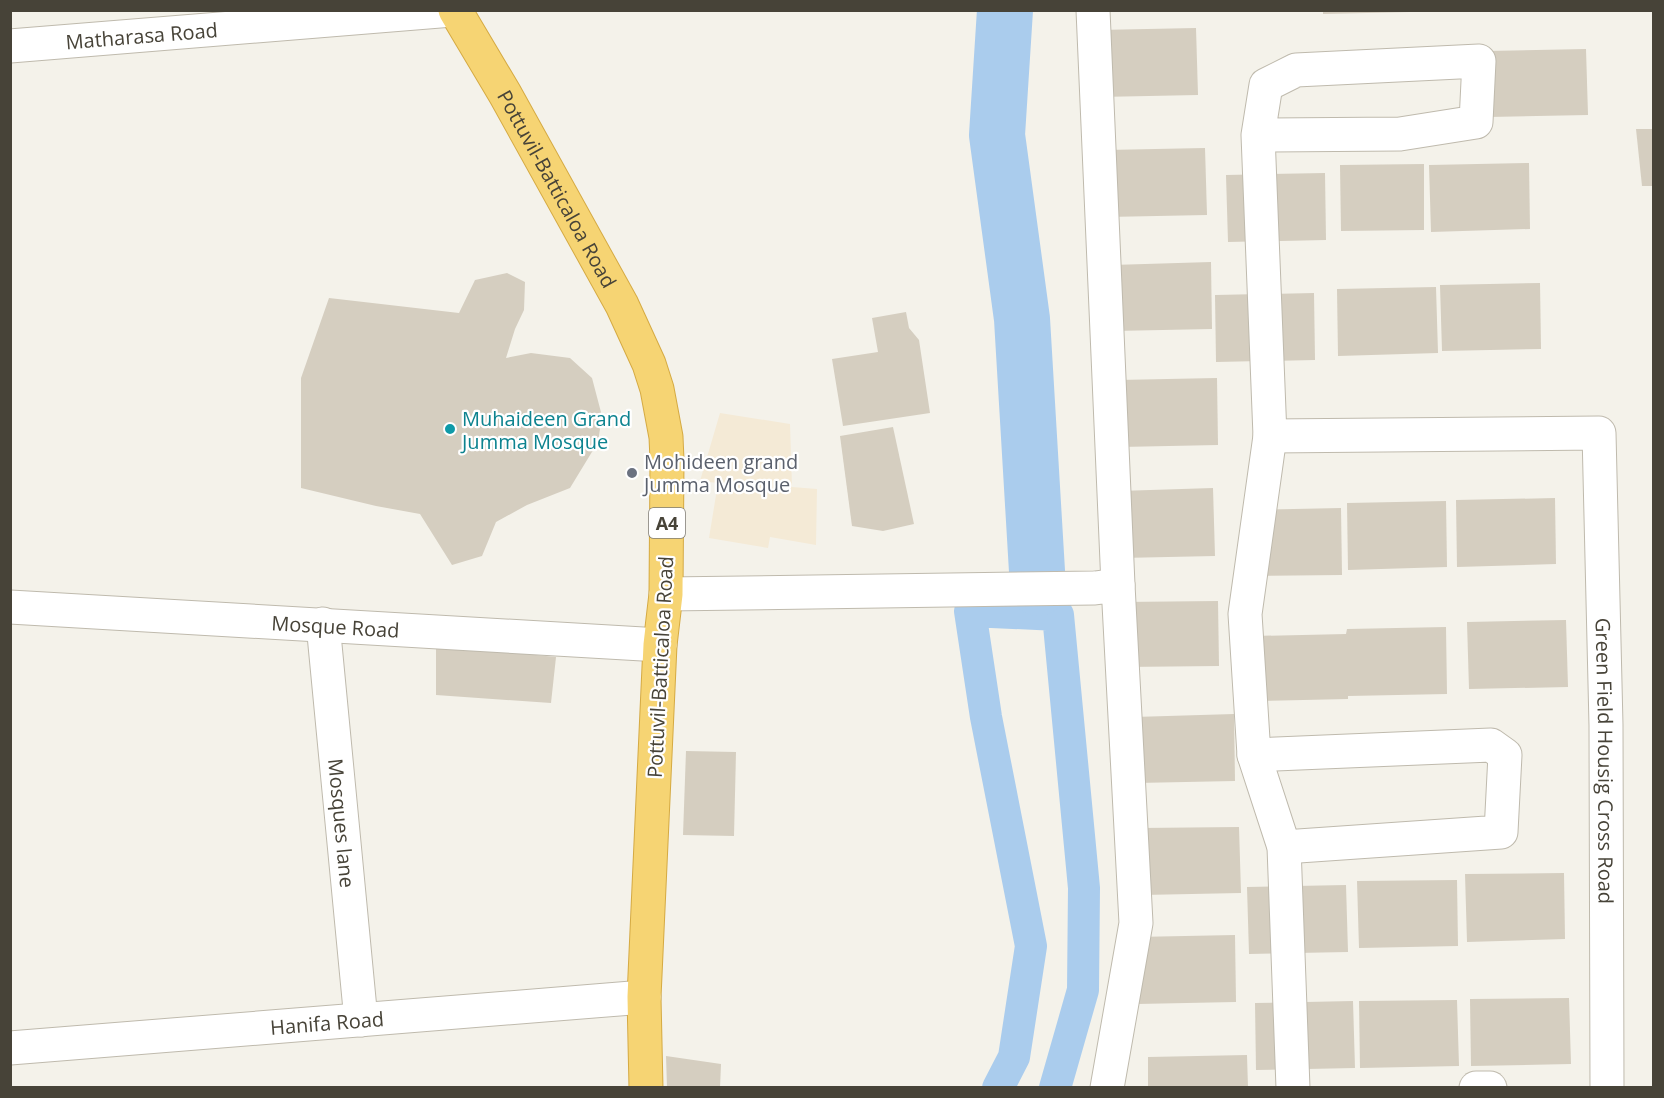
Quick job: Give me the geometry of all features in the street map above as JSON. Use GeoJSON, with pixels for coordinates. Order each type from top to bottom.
{"type":"FeatureCollection","features":[{"type":"Feature","properties":{"kind":"highway","name":"Pottuvil-Batticaloa Road"},"geometry":{"type":"LineString","coordinates":[[453,10],[505,94],[622,305],[649,364],[657,390],[666,437],[666,594],[660,645],[644,997],[646,1088]]}},
{"type":"Feature","properties":{"kind":"street","name":"Matharasa Road"},"geometry":{"type":"LineString","coordinates":[[10,46],[453,10]]}},
{"type":"Feature","properties":{"kind":"street"},"geometry":{"type":"LineString","coordinates":[[1093,10],[1106,586],[1137,923],[1107,1088]]}},
{"type":"Feature","properties":{"kind":"street"},"geometry":{"type":"LineString","coordinates":[[1258,135],[1400,134],[1476,122],[1479,61],[1296,70],[1266,85],[1258,135],[1270,436],[1245,614],[1254,755],[1284,847],[1293,1088]]}},
{"type":"Feature","properties":{"kind":"street","name":"Green Field Housig Cross Road"},"geometry":{"type":"LineString","coordinates":[[1270,436],[1599,433],[1606,725],[1607,1088]]}},
{"type":"Feature","properties":{"kind":"street"},"geometry":{"type":"LineString","coordinates":[[666,594],[1106,586]]}},
{"type":"Feature","properties":{"kind":"street","name":"Mosque Road"},"geometry":{"type":"LineString","coordinates":[[10,607],[660,645]]}},
{"type":"Feature","properties":{"kind":"street","name":"Mosques lane"},"geometry":{"type":"LineString","coordinates":[[323,624],[362,1020]]}},
{"type":"Feature","properties":{"kind":"street"},"geometry":{"type":"LineString","coordinates":[[1254,755],[1491,745],[1505,755],[1501,832],[1284,847]]}},
{"type":"Feature","properties":{"kind":"street","name":"Hanifa Road"},"geometry":{"type":"LineString","coordinates":[[10,1048],[644,997]]}},
{"type":"Feature","properties":{"kind":"street"},"geometry":{"type":"LineString","coordinates":[[1476,1088],[1490,1088]]}},
{"type":"Feature","properties":{"kind":"shaded area"},"geometry":{"type":"Polygon","coordinates":[[[720,413],[790,424],[792,487],[817,489],[816,545],[770,537],[768,548],[709,538],[718,483],[700,481],[720,413]]]}},
{"type":"Feature","properties":{"kind":"building"},"geometry":{"type":"Polygon","coordinates":[[[1323,10],[1411,10],[1411,12],[1323,14],[1323,10]]]}},
{"type":"Feature","properties":{"kind":"building"},"geometry":{"type":"Polygon","coordinates":[[[1196,28],[1198,95],[1099,97],[1098,30],[1196,28]]]}},
{"type":"Feature","properties":{"kind":"building"},"geometry":{"type":"Polygon","coordinates":[[[1586,49],[1588,115],[1489,117],[1487,51],[1586,49]]]}},
{"type":"Feature","properties":{"kind":"building"},"geometry":{"type":"Polygon","coordinates":[[[1636,129],[1654,129],[1654,186],[1642,186],[1636,129]]]}},
{"type":"Feature","properties":{"kind":"building"},"geometry":{"type":"Polygon","coordinates":[[[1205,148],[1207,215],[1107,217],[1106,150],[1205,148]]]}},
{"type":"Feature","properties":{"kind":"building"},"geometry":{"type":"Polygon","coordinates":[[[1529,163],[1530,229],[1431,232],[1429,165],[1529,163]]]}},
{"type":"Feature","properties":{"kind":"building"},"geometry":{"type":"Polygon","coordinates":[[[1424,164],[1424,230],[1341,231],[1340,165],[1424,164]]]}},
{"type":"Feature","properties":{"kind":"building"},"geometry":{"type":"Polygon","coordinates":[[[1325,173],[1326,240],[1228,242],[1226,175],[1325,173]]]}},
{"type":"Feature","properties":{"kind":"building"},"geometry":{"type":"Polygon","coordinates":[[[1211,262],[1212,329],[1113,331],[1112,265],[1211,262]]]}},
{"type":"Feature","properties":{"kind":"building","name":"Muhaideen Grand Jumma Mosque"},"geometry":{"type":"Polygon","coordinates":[[[507,273],[525,282],[524,310],[506,358],[531,353],[570,358],[592,378],[602,416],[598,442],[570,488],[527,505],[496,522],[482,556],[452,565],[420,514],[301,488],[301,378],[329,298],[459,313],[475,280],[507,273]]]}},
{"type":"Feature","properties":{"kind":"building"},"geometry":{"type":"Polygon","coordinates":[[[1540,283],[1541,349],[1442,351],[1440,285],[1540,283]]]}},
{"type":"Feature","properties":{"kind":"building"},"geometry":{"type":"Polygon","coordinates":[[[1436,287],[1438,353],[1338,356],[1337,289],[1436,287]]]}},
{"type":"Feature","properties":{"kind":"building"},"geometry":{"type":"Polygon","coordinates":[[[1314,293],[1315,360],[1216,362],[1215,295],[1314,293]]]}},
{"type":"Feature","properties":{"kind":"building"},"geometry":{"type":"Polygon","coordinates":[[[906,312],[909,328],[919,340],[930,413],[843,426],[832,359],[878,352],[872,318],[906,312]]]}},
{"type":"Feature","properties":{"kind":"building"},"geometry":{"type":"Polygon","coordinates":[[[1217,378],[1218,445],[1120,447],[1118,380],[1217,378]]]}},
{"type":"Feature","properties":{"kind":"building"},"geometry":{"type":"Polygon","coordinates":[[[893,427],[914,524],[883,531],[852,526],[840,436],[893,427]]]}},
{"type":"Feature","properties":{"kind":"building"},"geometry":{"type":"Polygon","coordinates":[[[1213,488],[1215,556],[1121,558],[1119,491],[1213,488]]]}},
{"type":"Feature","properties":{"kind":"building"},"geometry":{"type":"Polygon","coordinates":[[[1555,498],[1556,564],[1457,567],[1456,500],[1555,498]]]}},
{"type":"Feature","properties":{"kind":"building"},"geometry":{"type":"Polygon","coordinates":[[[1446,501],[1447,567],[1348,570],[1347,503],[1446,501]]]}},
{"type":"Feature","properties":{"kind":"building"},"geometry":{"type":"Polygon","coordinates":[[[1341,508],[1342,575],[1244,576],[1242,510],[1341,508]]]}},
{"type":"Feature","properties":{"kind":"building"},"geometry":{"type":"Polygon","coordinates":[[[1218,601],[1219,666],[1123,667],[1122,602],[1218,601]]]}},
{"type":"Feature","properties":{"kind":"building"},"geometry":{"type":"Polygon","coordinates":[[[1566,620],[1568,687],[1469,689],[1467,622],[1566,620]]]}},
{"type":"Feature","properties":{"kind":"building"},"geometry":{"type":"Polygon","coordinates":[[[1446,627],[1447,694],[1256,701],[1254,636],[1346,634],[1347,629],[1446,627]]]}},
{"type":"Feature","properties":{"kind":"building"},"geometry":{"type":"Polygon","coordinates":[[[436,645],[556,657],[551,703],[436,695],[436,645]]]}},
{"type":"Feature","properties":{"kind":"building"},"geometry":{"type":"Polygon","coordinates":[[[1234,714],[1235,781],[1136,783],[1134,717],[1234,714]]]}},
{"type":"Feature","properties":{"kind":"building"},"geometry":{"type":"Polygon","coordinates":[[[686,751],[736,752],[734,836],[683,835],[686,751]]]}},
{"type":"Feature","properties":{"kind":"building"},"geometry":{"type":"Polygon","coordinates":[[[1239,827],[1241,893],[1142,895],[1140,828],[1239,827]]]}},
{"type":"Feature","properties":{"kind":"building"},"geometry":{"type":"Polygon","coordinates":[[[1564,873],[1565,939],[1467,942],[1465,874],[1564,873]]]}},
{"type":"Feature","properties":{"kind":"building"},"geometry":{"type":"Polygon","coordinates":[[[1457,880],[1458,946],[1359,948],[1357,881],[1457,880]]]}},
{"type":"Feature","properties":{"kind":"building"},"geometry":{"type":"Polygon","coordinates":[[[1346,885],[1348,952],[1249,954],[1247,887],[1346,885]]]}},
{"type":"Feature","properties":{"kind":"building"},"geometry":{"type":"Polygon","coordinates":[[[1235,935],[1236,1002],[1137,1004],[1135,937],[1235,935]]]}},
{"type":"Feature","properties":{"kind":"building"},"geometry":{"type":"Polygon","coordinates":[[[1569,998],[1571,1064],[1471,1066],[1470,999],[1569,998]]]}},
{"type":"Feature","properties":{"kind":"building"},"geometry":{"type":"Polygon","coordinates":[[[1457,1000],[1459,1066],[1360,1068],[1359,1001],[1457,1000]]]}},
{"type":"Feature","properties":{"kind":"building"},"geometry":{"type":"Polygon","coordinates":[[[1353,1001],[1355,1068],[1256,1070],[1255,1003],[1353,1001]]]}},
{"type":"Feature","properties":{"kind":"building"},"geometry":{"type":"Polygon","coordinates":[[[1247,1055],[1248,1088],[1148,1088],[1148,1057],[1247,1055]]]}},
{"type":"Feature","properties":{"kind":"building"},"geometry":{"type":"Polygon","coordinates":[[[666,1056],[721,1064],[720,1088],[667,1088],[666,1056]]]}},
{"type":"Feature","properties":{"kind":"waterway"},"geometry":{"type":"LineString","coordinates":[[1005,10],[997,135],[1022,319],[1038,588]]}},
{"type":"Feature","properties":{"kind":"waterway"},"geometry":{"type":"LineString","coordinates":[[998,1088],[1014,1057],[1031,946],[986,717],[970,611],[1058,615],[1084,888],[1083,990],[1055,1088]]}},
{"type":"Feature","properties":{"kind":"place","name":"Muhaideen Grand Jumma Mosque"},"geometry":{"type":"Point","coordinates":[450,429]}},
{"type":"Feature","properties":{"kind":"place","name":"Mohideen grand Jumma Mosque"},"geometry":{"type":"Point","coordinates":[632,473]}}]}
